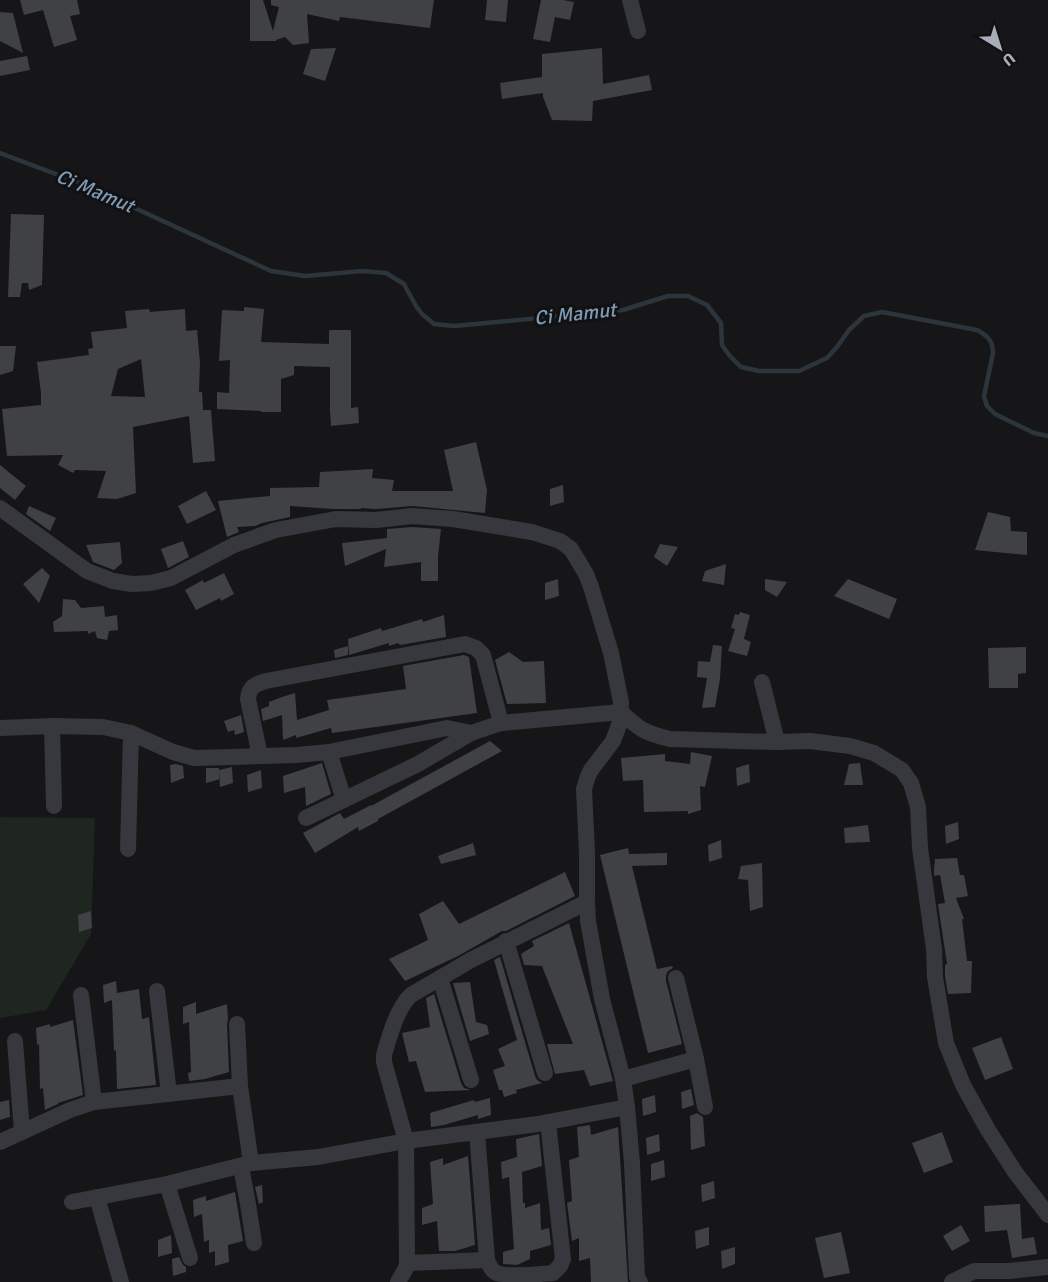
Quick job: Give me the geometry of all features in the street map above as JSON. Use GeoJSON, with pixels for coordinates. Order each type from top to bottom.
{"type":"FeatureCollection","features":[{"type":"Feature","properties":{"kind":"street"},"geometry":{"type":"LineString","coordinates":[[630,0],[638,32]]}},
{"type":"Feature","properties":{"kind":"street"},"geometry":{"type":"LineString","coordinates":[[0,508],[87,571],[112,581],[132,584],[151,583],[171,578],[234,545],[276,530],[336,519],[412,516],[453,519],[532,532],[560,542],[571,549],[586,574],[611,653],[621,702],[620,722],[612,741],[591,770],[584,789],[587,902],[588,921],[602,999],[623,1079],[627,1107],[637,1277],[640,1282]]}},
{"type":"Feature","properties":{"kind":"street"},"geometry":{"type":"LineString","coordinates":[[260,756],[248,699],[249,692],[256,684],[465,644],[476,648],[483,655],[501,723]]}},
{"type":"Feature","properties":{"kind":"street"},"geometry":{"type":"LineString","coordinates":[[762,682],[777,742]]}},
{"type":"Feature","properties":{"kind":"street"},"geometry":{"type":"LineString","coordinates":[[306,818],[418,764],[471,733],[501,723],[621,712],[639,729],[670,739],[810,741],[850,746],[874,753],[902,770],[911,783],[918,807],[920,848],[934,950],[935,977],[946,1043],[963,1085],[988,1130],[1011,1166],[1048,1215]]}},
{"type":"Feature","properties":{"kind":"street"},"geometry":{"type":"LineString","coordinates":[[52,726],[54,806]]}},
{"type":"Feature","properties":{"kind":"street"},"geometry":{"type":"LineString","coordinates":[[0,728],[103,727],[131,733],[173,752],[194,758],[329,752],[447,728],[471,733]]}},
{"type":"Feature","properties":{"kind":"street"},"geometry":{"type":"LineString","coordinates":[[128,849],[131,733]]}},
{"type":"Feature","properties":{"kind":"street"},"geometry":{"type":"LineString","coordinates":[[329,752],[344,800]]}},
{"type":"Feature","properties":{"kind":"street"},"geometry":{"type":"LineString","coordinates":[[398,1282],[407,1263],[406,1140],[384,1055],[404,1003],[411,995],[506,941],[587,902]]}},
{"type":"Feature","properties":{"kind":"street"},"geometry":{"type":"LineString","coordinates":[[506,941],[545,1073]]}},
{"type":"Feature","properties":{"kind":"street"},"geometry":{"type":"LineString","coordinates":[[440,978],[471,1080]]}},
{"type":"Feature","properties":{"kind":"street"},"geometry":{"type":"LineString","coordinates":[[676,978],[705,1107]]}},
{"type":"Feature","properties":{"kind":"street"},"geometry":{"type":"LineString","coordinates":[[157,991],[169,1094]]}},
{"type":"Feature","properties":{"kind":"street"},"geometry":{"type":"LineString","coordinates":[[81,995],[94,1102]]}},
{"type":"Feature","properties":{"kind":"street"},"geometry":{"type":"LineString","coordinates":[[237,1024],[248,1204],[254,1243]]}},
{"type":"Feature","properties":{"kind":"street"},"geometry":{"type":"LineString","coordinates":[[15,1041],[22,1132]]}},
{"type":"Feature","properties":{"kind":"street"},"geometry":{"type":"LineString","coordinates":[[623,1079],[696,1059]]}},
{"type":"Feature","properties":{"kind":"street"},"geometry":{"type":"LineString","coordinates":[[0,1143],[70,1110],[94,1102],[240,1086]]}},
{"type":"Feature","properties":{"kind":"street"},"geometry":{"type":"LineString","coordinates":[[72,1202],[167,1184],[246,1165],[318,1157],[406,1140],[548,1122],[627,1107]]}},
{"type":"Feature","properties":{"kind":"street"},"geometry":{"type":"LineString","coordinates":[[477,1132],[487,1260],[493,1272],[505,1275],[553,1273],[563,1259],[548,1122]]}},
{"type":"Feature","properties":{"kind":"street"},"geometry":{"type":"LineString","coordinates":[[167,1184],[190,1258]]}},
{"type":"Feature","properties":{"kind":"street"},"geometry":{"type":"LineString","coordinates":[[97,1197],[121,1282]]}},
{"type":"Feature","properties":{"kind":"street"},"geometry":{"type":"LineString","coordinates":[[407,1263],[487,1260]]}},
{"type":"Feature","properties":{"kind":"street"},"geometry":{"type":"LineString","coordinates":[[952,1282],[974,1270],[1009,1271],[1048,1268]]}},
{"type":"Feature","properties":{"kind":"shaded area"},"geometry":{"type":"Polygon","coordinates":[[[0,817],[95,818],[91,934],[46,1010],[0,1018],[0,817]]]}},
{"type":"Feature","properties":{"kind":"building"},"geometry":{"type":"Polygon","coordinates":[[[20,0],[77,0],[80,14],[70,16],[77,40],[54,47],[43,10],[24,15],[20,0]]]}},
{"type":"Feature","properties":{"kind":"building"},"geometry":{"type":"Polygon","coordinates":[[[250,0],[263,0],[273,31],[279,7],[271,5],[271,0],[434,0],[430,28],[340,17],[339,21],[307,14],[309,43],[293,45],[285,37],[276,41],[250,41],[250,0]]]}},
{"type":"Feature","properties":{"kind":"building"},"geometry":{"type":"Polygon","coordinates":[[[487,0],[508,0],[506,22],[485,20],[487,0]]]}},
{"type":"Feature","properties":{"kind":"building"},"geometry":{"type":"Polygon","coordinates":[[[541,0],[574,2],[570,20],[555,17],[550,42],[533,39],[541,0]]]}},
{"type":"Feature","properties":{"kind":"building"},"geometry":{"type":"Polygon","coordinates":[[[0,12],[13,13],[23,53],[0,41],[0,12]]]}},
{"type":"Feature","properties":{"kind":"building"},"geometry":{"type":"Polygon","coordinates":[[[336,48],[325,81],[303,74],[311,49],[336,48]]]}},
{"type":"Feature","properties":{"kind":"building"},"geometry":{"type":"Polygon","coordinates":[[[602,48],[603,84],[649,75],[652,90],[593,101],[592,121],[552,120],[543,93],[502,99],[500,83],[542,77],[542,54],[602,48]]]}},
{"type":"Feature","properties":{"kind":"building"},"geometry":{"type":"Polygon","coordinates":[[[27,56],[30,70],[0,76],[0,61],[27,56]]]}},
{"type":"Feature","properties":{"kind":"building"},"geometry":{"type":"Polygon","coordinates":[[[11,214],[44,215],[42,285],[29,290],[28,283],[22,283],[20,297],[8,297],[11,214]]]}},
{"type":"Feature","properties":{"kind":"building"},"geometry":{"type":"Polygon","coordinates":[[[244,307],[264,309],[261,342],[329,344],[329,330],[351,330],[351,408],[358,407],[359,423],[331,426],[330,367],[294,366],[294,375],[281,379],[281,412],[217,409],[217,392],[229,393],[230,360],[219,361],[222,310],[244,311],[244,307]]]}},
{"type":"Feature","properties":{"kind":"building"},"geometry":{"type":"Polygon","coordinates":[[[149,309],[150,312],[185,309],[186,331],[197,330],[200,363],[199,392],[202,392],[203,410],[211,410],[215,461],[193,463],[189,416],[133,427],[136,493],[117,499],[97,498],[106,471],[75,470],[73,473],[58,465],[63,455],[7,456],[2,409],[41,405],[37,362],[89,355],[88,349],[93,348],[91,332],[127,328],[125,311],[149,309]],[[141,359],[118,369],[111,396],[145,397],[141,359]]]}},
{"type":"Feature","properties":{"kind":"building"},"geometry":{"type":"Polygon","coordinates":[[[0,346],[16,346],[13,371],[0,375],[0,346]]]}},
{"type":"Feature","properties":{"kind":"building"},"geometry":{"type":"Polygon","coordinates":[[[476,442],[487,490],[485,513],[413,506],[334,509],[290,506],[290,517],[255,526],[237,527],[239,532],[227,537],[218,501],[270,496],[270,488],[319,487],[320,472],[373,469],[372,478],[394,480],[392,491],[453,491],[444,450],[476,442]]]}},
{"type":"Feature","properties":{"kind":"building"},"geometry":{"type":"Polygon","coordinates":[[[0,465],[26,486],[15,500],[0,488],[0,465]]]}},
{"type":"Feature","properties":{"kind":"building"},"geometry":{"type":"Polygon","coordinates":[[[563,485],[564,502],[550,506],[550,489],[563,485]]]}},
{"type":"Feature","properties":{"kind":"building"},"geometry":{"type":"Polygon","coordinates":[[[206,491],[216,510],[187,524],[178,506],[206,491]]]}},
{"type":"Feature","properties":{"kind":"building"},"geometry":{"type":"Polygon","coordinates":[[[29,506],[56,518],[50,531],[26,514],[29,506]]]}},
{"type":"Feature","properties":{"kind":"building"},"geometry":{"type":"Polygon","coordinates":[[[988,512],[1010,517],[1011,531],[1027,532],[1027,555],[975,550],[988,512]]]}},
{"type":"Feature","properties":{"kind":"building"},"geometry":{"type":"Polygon","coordinates":[[[412,527],[441,529],[438,581],[421,581],[421,562],[384,567],[386,549],[345,566],[342,543],[387,538],[387,529],[412,527]]]}},
{"type":"Feature","properties":{"kind":"building"},"geometry":{"type":"Polygon","coordinates":[[[183,541],[189,557],[168,568],[161,549],[183,541]]]}},
{"type":"Feature","properties":{"kind":"building"},"geometry":{"type":"Polygon","coordinates":[[[120,542],[122,563],[114,570],[93,562],[86,545],[120,542]]]}},
{"type":"Feature","properties":{"kind":"building"},"geometry":{"type":"Polygon","coordinates":[[[660,544],[678,547],[667,566],[654,557],[660,544]]]}},
{"type":"Feature","properties":{"kind":"building"},"geometry":{"type":"Polygon","coordinates":[[[726,564],[724,585],[702,581],[705,571],[726,564]]]}},
{"type":"Feature","properties":{"kind":"building"},"geometry":{"type":"Polygon","coordinates":[[[42,568],[50,576],[39,603],[23,584],[42,568]]]}},
{"type":"Feature","properties":{"kind":"building"},"geometry":{"type":"Polygon","coordinates":[[[224,573],[234,594],[196,610],[185,590],[203,580],[204,583],[224,573]]]}},
{"type":"Feature","properties":{"kind":"building"},"geometry":{"type":"Polygon","coordinates":[[[558,579],[559,596],[545,600],[545,583],[558,579]]]}},
{"type":"Feature","properties":{"kind":"building"},"geometry":{"type":"Polygon","coordinates":[[[765,579],[787,582],[777,597],[765,590],[765,579]]]}},
{"type":"Feature","properties":{"kind":"building"},"geometry":{"type":"Polygon","coordinates":[[[848,579],[897,599],[889,619],[834,596],[848,579]]]}},
{"type":"Feature","properties":{"kind":"building"},"geometry":{"type":"Polygon","coordinates":[[[63,599],[75,600],[81,608],[104,606],[105,617],[117,615],[118,630],[109,631],[107,640],[97,638],[95,631],[88,634],[88,631],[54,632],[53,622],[62,616],[63,599]]]}},
{"type":"Feature","properties":{"kind":"building"},"geometry":{"type":"Polygon","coordinates":[[[740,612],[750,615],[744,639],[751,642],[747,656],[728,651],[735,629],[731,628],[735,614],[739,615],[740,612]]]}},
{"type":"Feature","properties":{"kind":"building"},"geometry":{"type":"Polygon","coordinates":[[[444,615],[446,637],[400,645],[398,643],[389,646],[389,643],[349,655],[348,639],[381,628],[382,631],[444,615]]]}},
{"type":"Feature","properties":{"kind":"building"},"geometry":{"type":"Polygon","coordinates":[[[713,645],[722,646],[720,679],[715,707],[702,708],[707,678],[697,677],[698,661],[710,662],[713,645]]]}},
{"type":"Feature","properties":{"kind":"building"},"geometry":{"type":"Polygon","coordinates":[[[348,646],[348,655],[335,658],[334,650],[348,646]]]}},
{"type":"Feature","properties":{"kind":"building"},"geometry":{"type":"Polygon","coordinates":[[[1026,647],[1026,673],[1018,674],[1018,688],[989,688],[988,648],[1026,647]]]}},
{"type":"Feature","properties":{"kind":"building"},"geometry":{"type":"Polygon","coordinates":[[[509,652],[523,662],[544,661],[546,703],[507,704],[495,660],[509,652]]]}},
{"type":"Feature","properties":{"kind":"building"},"geometry":{"type":"Polygon","coordinates":[[[464,655],[469,657],[477,713],[332,733],[331,728],[283,740],[282,715],[263,721],[261,709],[269,706],[269,702],[282,697],[295,693],[297,720],[329,710],[327,700],[406,689],[403,666],[464,655]]]}},
{"type":"Feature","properties":{"kind":"building"},"geometry":{"type":"Polygon","coordinates":[[[241,715],[244,732],[235,735],[234,730],[228,732],[224,721],[241,715]]]}},
{"type":"Feature","properties":{"kind":"building"},"geometry":{"type":"Polygon","coordinates":[[[490,741],[502,751],[359,831],[358,827],[315,853],[303,833],[340,813],[344,819],[371,806],[490,741]]]}},
{"type":"Feature","properties":{"kind":"building"},"geometry":{"type":"Polygon","coordinates":[[[691,752],[712,756],[705,787],[700,786],[701,810],[688,814],[688,811],[644,812],[643,780],[623,781],[621,758],[665,754],[665,761],[690,764],[691,752]]]}},
{"type":"Feature","properties":{"kind":"building"},"geometry":{"type":"Polygon","coordinates":[[[322,763],[331,794],[306,806],[305,787],[284,793],[283,776],[322,763]]]}},
{"type":"Feature","properties":{"kind":"building"},"geometry":{"type":"Polygon","coordinates":[[[860,763],[863,785],[844,785],[849,764],[860,763]]]}},
{"type":"Feature","properties":{"kind":"building"},"geometry":{"type":"Polygon","coordinates":[[[749,764],[750,782],[737,786],[736,768],[749,764]]]}},
{"type":"Feature","properties":{"kind":"building"},"geometry":{"type":"Polygon","coordinates":[[[170,765],[183,766],[184,778],[171,783],[170,765]]]}},
{"type":"Feature","properties":{"kind":"building"},"geometry":{"type":"Polygon","coordinates":[[[232,767],[233,783],[220,787],[220,779],[206,783],[206,768],[219,768],[219,770],[232,767]]]}},
{"type":"Feature","properties":{"kind":"building"},"geometry":{"type":"Polygon","coordinates":[[[261,770],[262,788],[248,792],[247,775],[261,770]]]}},
{"type":"Feature","properties":{"kind":"building"},"geometry":{"type":"Polygon","coordinates":[[[958,822],[959,839],[946,844],[945,826],[958,822]]]}},
{"type":"Feature","properties":{"kind":"building"},"geometry":{"type":"Polygon","coordinates":[[[868,825],[870,842],[845,843],[844,828],[868,825]]]}},
{"type":"Feature","properties":{"kind":"building"},"geometry":{"type":"Polygon","coordinates":[[[721,840],[722,858],[709,862],[708,845],[721,840]]]}},
{"type":"Feature","properties":{"kind":"building"},"geometry":{"type":"Polygon","coordinates":[[[473,843],[476,855],[441,864],[438,856],[473,843]]]}},
{"type":"Feature","properties":{"kind":"building"},"geometry":{"type":"Polygon","coordinates":[[[628,848],[629,854],[667,853],[667,865],[632,866],[657,969],[672,966],[673,968],[668,971],[666,981],[682,1044],[648,1053],[600,855],[628,848]]]}},
{"type":"Feature","properties":{"kind":"building"},"geometry":{"type":"Polygon","coordinates":[[[957,858],[960,875],[964,875],[968,896],[956,898],[964,919],[962,919],[967,961],[972,961],[971,993],[948,994],[945,976],[945,965],[947,964],[938,904],[945,903],[940,875],[934,876],[934,870],[935,859],[957,858]]]}},
{"type":"Feature","properties":{"kind":"building"},"geometry":{"type":"Polygon","coordinates":[[[762,863],[763,907],[750,911],[748,880],[738,879],[741,866],[762,863]]]}},
{"type":"Feature","properties":{"kind":"building"},"geometry":{"type":"Polygon","coordinates":[[[565,872],[575,896],[502,931],[458,956],[405,981],[389,959],[428,940],[419,914],[443,901],[459,924],[565,872]]]}},
{"type":"Feature","properties":{"kind":"building"},"geometry":{"type":"Polygon","coordinates":[[[91,911],[92,928],[79,932],[78,915],[91,911]]]}},
{"type":"Feature","properties":{"kind":"building"},"geometry":{"type":"Polygon","coordinates":[[[569,923],[613,1081],[590,1086],[584,1070],[555,1074],[547,1044],[573,1044],[542,966],[524,965],[521,954],[534,946],[532,941],[569,923]]]}},
{"type":"Feature","properties":{"kind":"building"},"geometry":{"type":"Polygon","coordinates":[[[500,957],[535,1076],[542,1083],[516,1090],[517,1093],[504,1097],[502,1090],[499,1090],[493,1070],[505,1066],[498,1049],[517,1040],[494,960],[500,957]]]}},
{"type":"Feature","properties":{"kind":"building"},"geometry":{"type":"Polygon","coordinates":[[[116,981],[117,993],[139,989],[142,1019],[149,1017],[156,1085],[117,1089],[112,1000],[104,1003],[103,985],[116,981]]]}},
{"type":"Feature","properties":{"kind":"building"},"geometry":{"type":"Polygon","coordinates":[[[470,982],[476,1022],[487,1025],[489,1034],[470,1041],[453,983],[470,982]]]}},
{"type":"Feature","properties":{"kind":"building"},"geometry":{"type":"Polygon","coordinates":[[[434,994],[461,1083],[464,1088],[471,1090],[425,1092],[416,1061],[409,1062],[402,1033],[430,1027],[426,998],[434,994]]]}},
{"type":"Feature","properties":{"kind":"building"},"geometry":{"type":"Polygon","coordinates":[[[196,1002],[196,1014],[227,1004],[229,1072],[189,1081],[188,1073],[191,1072],[189,1022],[183,1024],[183,1007],[196,1002]]]}},
{"type":"Feature","properties":{"kind":"building"},"geometry":{"type":"Polygon","coordinates":[[[73,1020],[83,1095],[45,1110],[43,1088],[40,1089],[39,1044],[37,1045],[36,1028],[50,1024],[50,1027],[73,1020]]]}},
{"type":"Feature","properties":{"kind":"building"},"geometry":{"type":"Polygon","coordinates":[[[1001,1037],[1013,1069],[985,1080],[972,1048],[1001,1037]]]}},
{"type":"Feature","properties":{"kind":"building"},"geometry":{"type":"Polygon","coordinates":[[[691,1089],[694,1105],[682,1109],[681,1092],[691,1089]]]}},
{"type":"Feature","properties":{"kind":"building"},"geometry":{"type":"Polygon","coordinates":[[[655,1095],[656,1112],[643,1116],[642,1099],[655,1095]]]}},
{"type":"Feature","properties":{"kind":"building"},"geometry":{"type":"Polygon","coordinates":[[[490,1098],[491,1115],[478,1119],[478,1115],[431,1127],[430,1113],[474,1100],[475,1102],[490,1098]]]}},
{"type":"Feature","properties":{"kind":"building"},"geometry":{"type":"Polygon","coordinates":[[[9,1100],[10,1117],[0,1120],[0,1102],[9,1100]]]}},
{"type":"Feature","properties":{"kind":"building"},"geometry":{"type":"Polygon","coordinates":[[[697,1113],[703,1117],[705,1146],[691,1150],[690,1116],[697,1113]]]}},
{"type":"Feature","properties":{"kind":"building"},"geometry":{"type":"Polygon","coordinates":[[[590,1125],[591,1135],[618,1127],[628,1282],[591,1282],[590,1258],[579,1261],[579,1238],[572,1241],[567,1203],[572,1201],[569,1160],[579,1157],[577,1127],[590,1125]]]}},
{"type":"Feature","properties":{"kind":"building"},"geometry":{"type":"Polygon","coordinates":[[[942,1132],[953,1162],[924,1173],[912,1143],[942,1132]]]}},
{"type":"Feature","properties":{"kind":"building"},"geometry":{"type":"Polygon","coordinates":[[[539,1134],[542,1166],[522,1172],[523,1203],[525,1203],[525,1208],[540,1203],[541,1230],[549,1228],[551,1245],[530,1251],[530,1259],[517,1265],[503,1264],[503,1252],[514,1249],[509,1177],[502,1179],[501,1162],[517,1157],[516,1139],[539,1134]]]}},
{"type":"Feature","properties":{"kind":"building"},"geometry":{"type":"Polygon","coordinates":[[[659,1134],[660,1151],[647,1155],[646,1138],[659,1134]]]}},
{"type":"Feature","properties":{"kind":"building"},"geometry":{"type":"Polygon","coordinates":[[[468,1156],[475,1245],[455,1251],[439,1251],[437,1221],[422,1225],[422,1208],[433,1204],[430,1162],[443,1158],[443,1165],[468,1156]]]}},
{"type":"Feature","properties":{"kind":"building"},"geometry":{"type":"Polygon","coordinates":[[[664,1160],[665,1177],[651,1181],[651,1164],[664,1160]]]}},
{"type":"Feature","properties":{"kind":"building"},"geometry":{"type":"Polygon","coordinates":[[[714,1181],[715,1198],[702,1202],[701,1185],[714,1181]]]}},
{"type":"Feature","properties":{"kind":"building"},"geometry":{"type":"Polygon","coordinates":[[[262,1185],[263,1202],[259,1204],[255,1187],[262,1185]]]}},
{"type":"Feature","properties":{"kind":"building"},"geometry":{"type":"Polygon","coordinates":[[[235,1192],[243,1241],[228,1245],[229,1262],[215,1266],[215,1251],[209,1253],[209,1240],[204,1242],[202,1214],[194,1217],[193,1200],[206,1196],[206,1201],[235,1192]]]}},
{"type":"Feature","properties":{"kind":"building"},"geometry":{"type":"Polygon","coordinates":[[[1020,1204],[1022,1239],[1034,1237],[1037,1254],[1012,1258],[1007,1230],[985,1232],[984,1206],[1020,1204]]]}},
{"type":"Feature","properties":{"kind":"building"},"geometry":{"type":"Polygon","coordinates":[[[961,1225],[970,1241],[952,1251],[943,1236],[961,1225]]]}},
{"type":"Feature","properties":{"kind":"building"},"geometry":{"type":"Polygon","coordinates":[[[709,1227],[709,1245],[696,1249],[695,1231],[709,1227]]]}},
{"type":"Feature","properties":{"kind":"building"},"geometry":{"type":"Polygon","coordinates":[[[841,1232],[850,1273],[824,1278],[815,1238],[841,1232]]]}},
{"type":"Feature","properties":{"kind":"building"},"geometry":{"type":"Polygon","coordinates":[[[171,1235],[172,1253],[158,1257],[158,1240],[171,1235]]]}},
{"type":"Feature","properties":{"kind":"building"},"geometry":{"type":"Polygon","coordinates":[[[735,1247],[735,1264],[722,1269],[721,1251],[735,1247]]]}},
{"type":"Feature","properties":{"kind":"building"},"geometry":{"type":"Polygon","coordinates":[[[179,1257],[186,1267],[186,1272],[173,1276],[172,1259],[179,1257]]]}},
{"type":"Feature","properties":{"kind":"waterway","name":"Ci Mamut"},"geometry":{"type":"LineString","coordinates":[[0,153],[85,185],[271,271],[305,276],[362,271],[386,273],[404,284],[416,306],[434,324],[454,326],[623,310],[668,296],[688,296],[707,305],[721,323],[722,345],[729,355],[741,367],[759,371],[799,371],[827,358],[849,330],[864,316],[882,312],[977,330],[989,339],[993,349],[984,396],[987,406],[995,414],[1034,433],[1048,436]]}}]}
